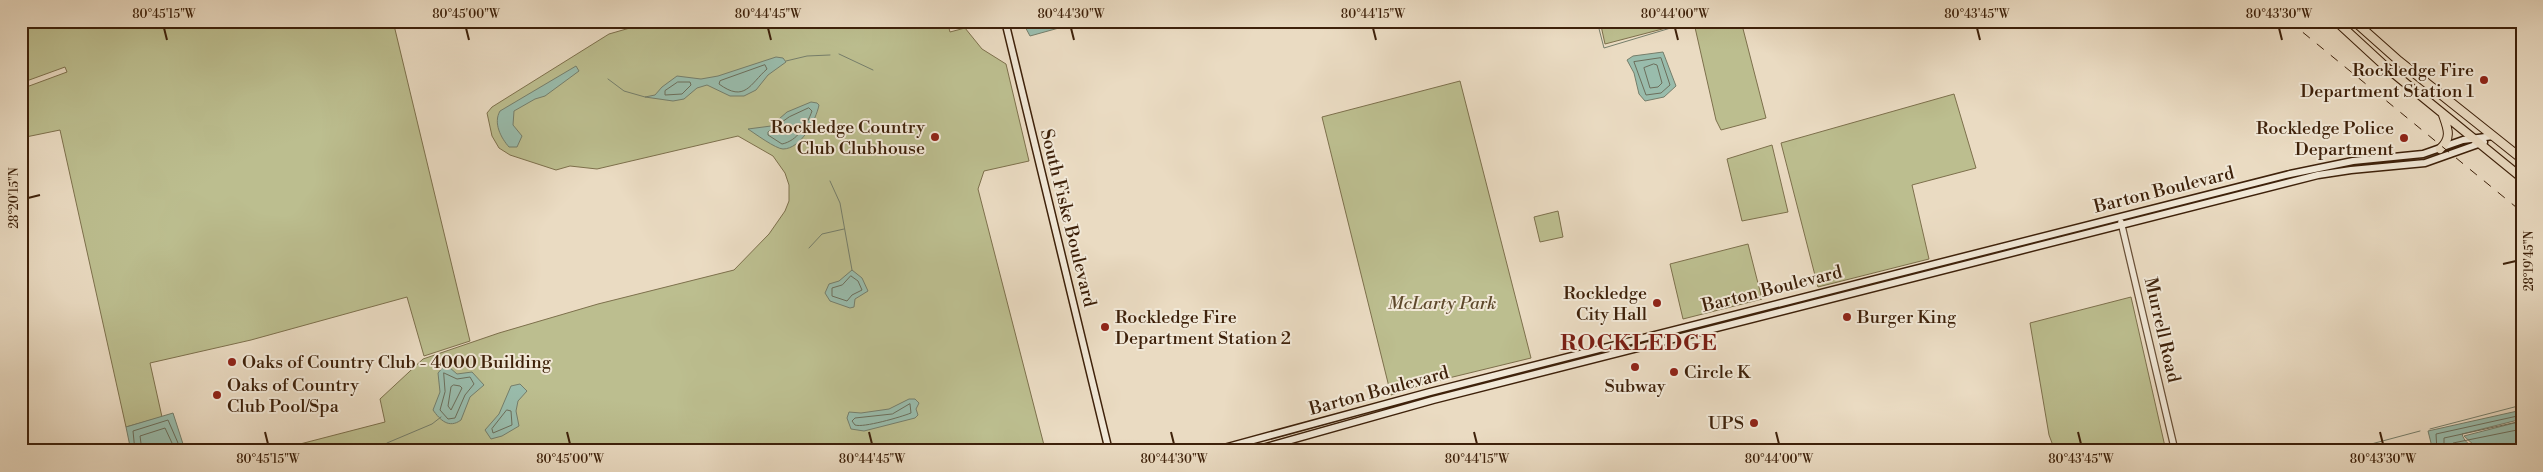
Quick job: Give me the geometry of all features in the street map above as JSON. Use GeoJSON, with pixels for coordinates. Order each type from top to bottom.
{"type":"FeatureCollection","features":[{"type":"Feature","properties":{"kind":"main road","name":"South Fiske Boulevard"},"geometry":{"type":"LineString","coordinates":[[1005,21],[1109,451]]}},
{"type":"Feature","properties":{"kind":"main road"},"geometry":{"type":"LineString","coordinates":[[2336,21],[2387,68],[2522,178]]}},
{"type":"Feature","properties":{"kind":"main road"},"geometry":{"type":"LineString","coordinates":[[2344,21],[2355,22],[2399,61],[2522,159]]}},
{"type":"Feature","properties":{"kind":"main road"},"geometry":{"type":"LineString","coordinates":[[2440,149],[2446,144],[2449,135],[2442,114]]}},
{"type":"Feature","properties":{"kind":"main road","name":"Barton Boulevard"},"geometry":{"type":"LineString","coordinates":[[1213,451],[1570,356],[2290,174],[2353,161],[2403,158],[2493,136]]}},
{"type":"Feature","properties":{"kind":"main road","name":"Barton Boulevard"},"geometry":{"type":"LineString","coordinates":[[1252,451],[1433,400],[1572,364],[2292,182],[2351,170],[2425,163],[2477,141]]}},
{"type":"Feature","properties":{"kind":"main road"},"geometry":{"type":"LineString","coordinates":[[2290,174],[2292,182]]}},
{"type":"Feature","properties":{"kind":"main road"},"geometry":{"type":"LineString","coordinates":[[2230,189],[2232,198]]}},
{"type":"Feature","properties":{"kind":"main road"},"geometry":{"type":"LineString","coordinates":[[2029,249],[2033,242],[2055,233]]}},
{"type":"Feature","properties":{"kind":"main road"},"geometry":{"type":"LineString","coordinates":[[1909,279],[1924,267]]}},
{"type":"Feature","properties":{"kind":"main road"},"geometry":{"type":"LineString","coordinates":[[1866,290],[1870,285],[1894,274]]}},
{"type":"Feature","properties":{"kind":"main road"},"geometry":{"type":"LineString","coordinates":[[1722,318],[1724,327]]}},
{"type":"Feature","properties":{"kind":"main road"},"geometry":{"type":"LineString","coordinates":[[1570,356],[1572,364]]}},
{"type":"Feature","properties":{"kind":"street","name":"Murrell Road"},"geometry":{"type":"LineString","coordinates":[[2120,217],[2175,451]]}},
{"type":"Feature","properties":{"kind":"green space"},"geometry":{"type":"Polygon","coordinates":[[[21,21],[393,21],[470,341],[424,356],[407,297],[251,340],[150,363],[162,417],[126,427],[60,130],[21,138],[21,89],[67,72],[65,67],[21,83],[21,21]]]}},
{"type":"Feature","properties":{"kind":"green space"},"geometry":{"type":"Polygon","coordinates":[[[654,21],[947,21],[950,32],[965,28],[982,49],[1006,64],[1029,161],[984,171],[978,189],[1045,449],[273,451],[385,422],[380,399],[423,359],[499,333],[598,304],[734,270],[769,234],[785,211],[789,201],[789,185],[785,173],[773,156],[738,136],[597,169],[570,166],[556,170],[510,155],[499,148],[492,136],[487,113],[492,107],[609,34],[654,21]]]}},
{"type":"Feature","properties":{"kind":"green space"},"geometry":{"type":"Polygon","coordinates":[[[1600,21],[1693,21],[1605,44],[1600,21]]]}},
{"type":"Feature","properties":{"kind":"green space"},"geometry":{"type":"Polygon","coordinates":[[[1702,21],[1741,21],[1766,118],[1721,130],[1716,120],[1694,23],[1702,21]]]}},
{"type":"Feature","properties":{"kind":"green space","name":"McLarty Park"},"geometry":{"type":"Polygon","coordinates":[[[1460,81],[1531,358],[1424,384],[1391,395],[1322,117],[1460,81]]]}},
{"type":"Feature","properties":{"kind":"green space"},"geometry":{"type":"Polygon","coordinates":[[[1954,94],[1976,168],[1912,185],[1929,259],[1818,287],[1781,143],[1954,94]]]}},
{"type":"Feature","properties":{"kind":"green space"},"geometry":{"type":"Polygon","coordinates":[[[1772,145],[1788,212],[1742,221],[1727,159],[1772,145]]]}},
{"type":"Feature","properties":{"kind":"green space"},"geometry":{"type":"Polygon","coordinates":[[[1558,211],[1563,237],[1540,242],[1534,217],[1558,211]]]}},
{"type":"Feature","properties":{"kind":"green space"},"geometry":{"type":"Polygon","coordinates":[[[1748,244],[1762,299],[1683,319],[1670,264],[1748,244]]]}},
{"type":"Feature","properties":{"kind":"green space"},"geometry":{"type":"Polygon","coordinates":[[[2131,297],[2166,451],[2055,451],[2049,435],[2030,323],[2131,297]]]}},
{"type":"Feature","properties":{"kind":"water"},"geometry":{"type":"Polygon","coordinates":[[[1022,21],[1084,21],[1030,36],[1022,21]]]}},
{"type":"Feature","properties":{"kind":"water"},"geometry":{"type":"Polygon","coordinates":[[[1663,52],[1676,86],[1664,97],[1645,101],[1639,94],[1634,73],[1627,60],[1633,56],[1663,52]]]}},
{"type":"Feature","properties":{"kind":"water"},"geometry":{"type":"Polygon","coordinates":[[[776,57],[783,58],[786,62],[768,75],[756,90],[744,96],[730,96],[707,85],[697,88],[684,99],[673,101],[645,97],[655,95],[677,76],[701,79],[718,76],[776,57]]]}},
{"type":"Feature","properties":{"kind":"water"},"geometry":{"type":"Polygon","coordinates":[[[576,66],[579,71],[545,96],[535,99],[514,111],[513,125],[522,136],[517,147],[509,147],[501,135],[498,125],[497,120],[500,111],[576,66]]]}},
{"type":"Feature","properties":{"kind":"water"},"geometry":{"type":"Polygon","coordinates":[[[811,102],[819,105],[815,118],[802,139],[790,148],[783,149],[775,146],[748,129],[771,126],[787,112],[811,102]]]}},
{"type":"Feature","properties":{"kind":"water"},"geometry":{"type":"Polygon","coordinates":[[[852,270],[862,278],[868,291],[855,299],[854,307],[850,308],[830,301],[825,293],[829,284],[839,281],[852,270]]]}},
{"type":"Feature","properties":{"kind":"water"},"geometry":{"type":"Polygon","coordinates":[[[444,366],[449,367],[457,374],[472,372],[484,385],[470,397],[461,420],[453,424],[442,420],[433,410],[440,392],[438,373],[444,366]]]}},
{"type":"Feature","properties":{"kind":"water"},"geometry":{"type":"Polygon","coordinates":[[[520,384],[527,391],[518,401],[516,411],[519,426],[502,436],[491,439],[485,430],[499,414],[511,386],[520,384]]]}},
{"type":"Feature","properties":{"kind":"water"},"geometry":{"type":"Polygon","coordinates":[[[909,399],[915,399],[919,403],[916,409],[918,415],[915,418],[864,431],[851,429],[847,418],[849,412],[861,413],[889,409],[909,399]]]}},
{"type":"Feature","properties":{"kind":"water"},"geometry":{"type":"Polygon","coordinates":[[[2522,410],[2522,419],[2462,434],[2470,445],[2479,449],[2493,451],[2433,451],[2428,431],[2522,410]]]}},
{"type":"Feature","properties":{"kind":"water"},"geometry":{"type":"Polygon","coordinates":[[[173,413],[184,447],[179,451],[131,451],[126,427],[173,413]]]}},
{"type":"Feature","properties":{"kind":"water"},"geometry":{"type":"Polygon","coordinates":[[[2522,421],[2522,451],[2476,447],[2464,436],[2522,421]]]}},
{"type":"Feature","properties":{"kind":"waterway"},"geometry":{"type":"LineString","coordinates":[[1597,21],[1604,48],[1694,21]]}},
{"type":"Feature","properties":{"kind":"waterway"},"geometry":{"type":"LineString","coordinates":[[839,54],[873,70]]}},
{"type":"Feature","properties":{"kind":"waterway"},"geometry":{"type":"LineString","coordinates":[[786,61],[807,56],[830,55]]}},
{"type":"Feature","properties":{"kind":"waterway"},"geometry":{"type":"LineString","coordinates":[[608,79],[624,91],[645,97]]}},
{"type":"Feature","properties":{"kind":"waterway"},"geometry":{"type":"LineString","coordinates":[[830,181],[840,203],[852,270]]}},
{"type":"Feature","properties":{"kind":"waterway"},"geometry":{"type":"LineString","coordinates":[[809,248],[822,234],[844,229]]}},
{"type":"Feature","properties":{"kind":"waterway"},"geometry":{"type":"LineString","coordinates":[[2430,429],[2522,405]]}},
{"type":"Feature","properties":{"kind":"waterway"},"geometry":{"type":"LineString","coordinates":[[387,443],[432,424],[441,417]]}},
{"type":"Feature","properties":{"kind":"waterway"},"geometry":{"type":"LineString","coordinates":[[2345,451],[2420,431]]}},
{"type":"Feature","properties":{"kind":"railway"},"geometry":{"type":"LineString","coordinates":[[2289,21],[2522,212]]}},
{"type":"Feature","properties":{"kind":"place","name":"Rockledge Fire Department Station 1"},"geometry":{"type":"Point","coordinates":[2484,80]}},
{"type":"Feature","properties":{"kind":"place","name":"Rockledge Country Club Clubhouse"},"geometry":{"type":"Point","coordinates":[935,137]}},
{"type":"Feature","properties":{"kind":"place","name":"Rockledge Police Department"},"geometry":{"type":"Point","coordinates":[2404,138]}},
{"type":"Feature","properties":{"kind":"place","name":"Rockledge City Hall"},"geometry":{"type":"Point","coordinates":[1657,303]}},
{"type":"Feature","properties":{"kind":"place","name":"Burger King"},"geometry":{"type":"Point","coordinates":[1847,317]}},
{"type":"Feature","properties":{"kind":"place","name":"Rockledge Fire Department Station 2"},"geometry":{"type":"Point","coordinates":[1105,327]}},
{"type":"Feature","properties":{"kind":"place","name":"Oaks of Country Club - 4000 Building"},"geometry":{"type":"Point","coordinates":[232,362]}},
{"type":"Feature","properties":{"kind":"place","name":"Subway"},"geometry":{"type":"Point","coordinates":[1635,367]}},
{"type":"Feature","properties":{"kind":"place","name":"Circle K"},"geometry":{"type":"Point","coordinates":[1674,372]}},
{"type":"Feature","properties":{"kind":"place","name":"Oaks of Country Club Pool/Spa"},"geometry":{"type":"Point","coordinates":[217,395]}},
{"type":"Feature","properties":{"kind":"place","name":"UPS"},"geometry":{"type":"Point","coordinates":[1754,423]}},
{"type":"Feature","properties":{"kind":"district","name":"ROCKLEDGE"},"geometry":{"type":"Point","coordinates":[1639,343]}}]}
